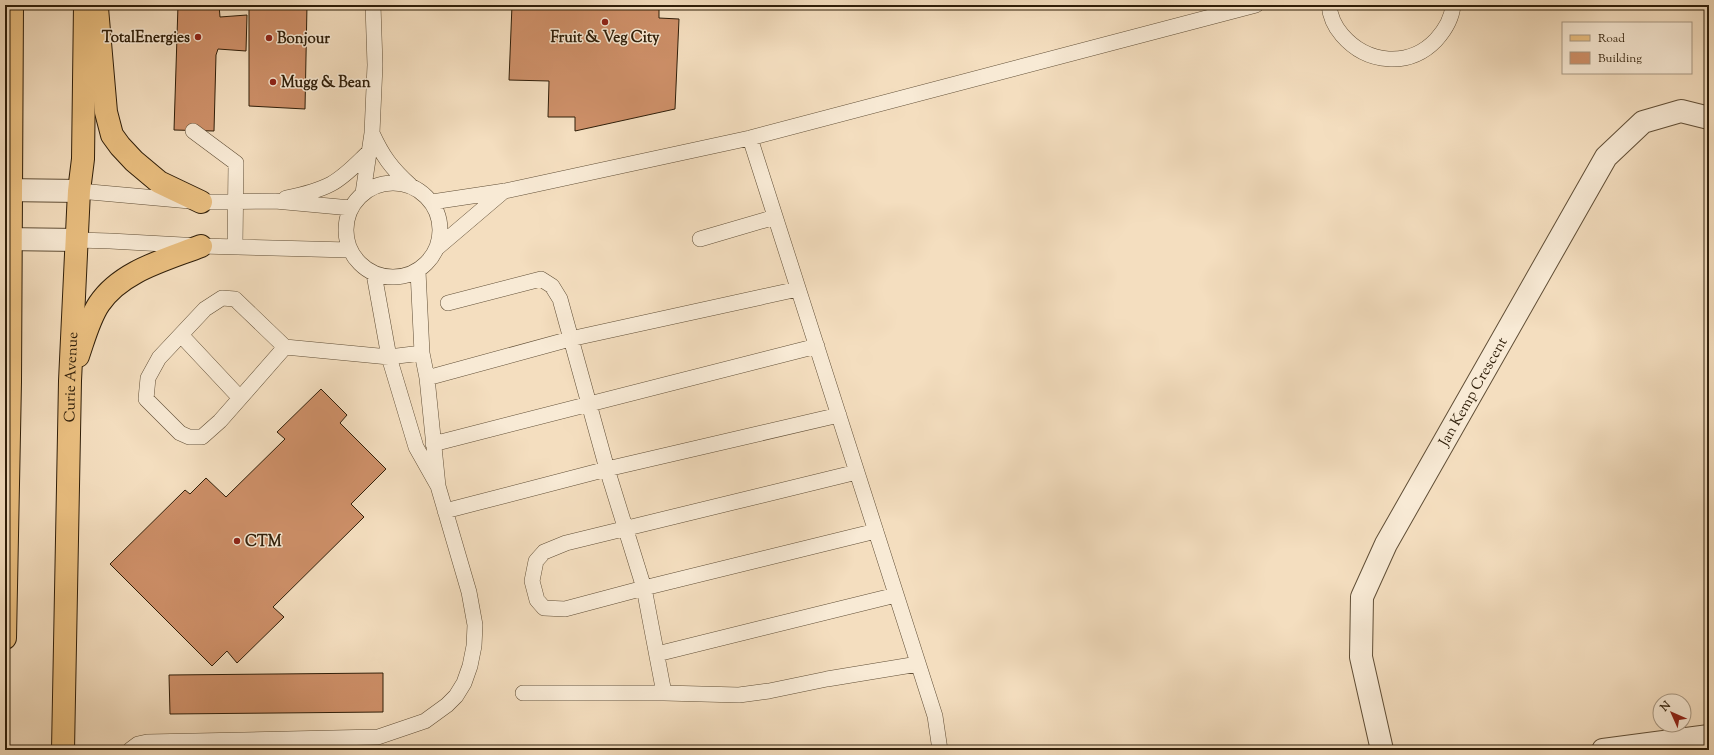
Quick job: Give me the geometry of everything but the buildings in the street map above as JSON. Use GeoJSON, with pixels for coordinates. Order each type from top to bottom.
{"type":"FeatureCollection","features":[{"type":"Feature","properties":{"kind":"main road"},"geometry":{"type":"LineString","coordinates":[[5,15],[7,5]]}},
{"type":"Feature","properties":{"kind":"main road"},"geometry":{"type":"LineString","coordinates":[[5,638],[8,374],[7,238],[12,5]]}},
{"type":"Feature","properties":{"kind":"main road","name":"Curie Avenue"},"geometry":{"type":"LineString","coordinates":[[63,750],[70,381],[79,191],[83,159],[85,5]]}},
{"type":"Feature","properties":{"kind":"main road"},"geometry":{"type":"LineString","coordinates":[[97,5],[106,112],[112,134],[120,146],[134,161],[159,182],[201,202]]}},
{"type":"Feature","properties":{"kind":"main road"},"geometry":{"type":"LineString","coordinates":[[70,381],[92,316],[106,296],[125,278],[201,246]]}},
{"type":"Feature","properties":{"kind":"street","name":"Jan Kemp Crescent"},"geometry":{"type":"LineString","coordinates":[[1382,750],[1361,657],[1362,597],[1386,544],[1606,157],[1643,122],[1681,111],[1709,118]]}},
{"type":"Feature","properties":{"kind":"street"},"geometry":{"type":"LineString","coordinates":[[8,191],[79,191]]}},
{"type":"Feature","properties":{"kind":"street"},"geometry":{"type":"LineString","coordinates":[[7,238],[77,240]]}},
{"type":"Feature","properties":{"kind":"street"},"geometry":{"type":"LineString","coordinates":[[1603,750],[1709,736]]}},
{"type":"Feature","properties":{"kind":"lane"},"geometry":{"type":"LineString","coordinates":[[363,193],[372,133],[375,65],[373,5]]}},
{"type":"Feature","properties":{"kind":"lane"},"geometry":{"type":"LineString","coordinates":[[432,202],[505,191],[750,138],[1256,5]]}},
{"type":"Feature","properties":{"kind":"lane"},"geometry":{"type":"LineString","coordinates":[[1329,5],[1338,30],[1350,45],[1368,55],[1387,59],[1409,57],[1428,48],[1444,32],[1453,12],[1453,5]]}},
{"type":"Feature","properties":{"kind":"lane"},"geometry":{"type":"LineString","coordinates":[[193,131],[236,163],[235,246]]}},
{"type":"Feature","properties":{"kind":"lane"},"geometry":{"type":"LineString","coordinates":[[372,133],[385,159],[395,172],[410,186],[432,202],[439,217],[441,233],[438,248]]}},
{"type":"Feature","properties":{"kind":"lane"},"geometry":{"type":"LineString","coordinates":[[750,138],[935,716],[940,750]]}},
{"type":"Feature","properties":{"kind":"lane"},"geometry":{"type":"LineString","coordinates":[[275,201],[298,196],[331,184],[352,168],[370,151]]}},
{"type":"Feature","properties":{"kind":"lane"},"geometry":{"type":"LineString","coordinates":[[410,186],[394,182],[378,185],[363,193],[350,208],[345,229],[349,250],[359,264],[374,274],[388,278],[404,277],[418,271],[429,261],[438,248],[505,191]]}},
{"type":"Feature","properties":{"kind":"lane"},"geometry":{"type":"LineString","coordinates":[[79,191],[201,202],[275,201],[350,208]]}},
{"type":"Feature","properties":{"kind":"lane"},"geometry":{"type":"LineString","coordinates":[[700,239],[776,217]]}},
{"type":"Feature","properties":{"kind":"lane"},"geometry":{"type":"LineString","coordinates":[[77,240],[201,246],[349,250]]}},
{"type":"Feature","properties":{"kind":"lane"},"geometry":{"type":"LineString","coordinates":[[130,750],[138,744],[147,742],[378,738],[425,721],[442,709],[456,696],[466,677],[473,656],[475,625],[469,592],[438,486],[427,378],[422,353],[418,271]]}},
{"type":"Feature","properties":{"kind":"lane"},"geometry":{"type":"LineString","coordinates":[[374,274],[389,357],[416,447],[438,486]]}},
{"type":"Feature","properties":{"kind":"lane"},"geometry":{"type":"LineString","coordinates":[[448,303],[541,279],[552,286],[560,299],[607,470],[644,588],[664,692]]}},
{"type":"Feature","properties":{"kind":"lane"},"geometry":{"type":"LineString","coordinates":[[427,378],[570,339],[798,290]]}},
{"type":"Feature","properties":{"kind":"lane"},"geometry":{"type":"LineString","coordinates":[[285,347],[220,420],[202,437],[189,437],[180,433],[146,399],[148,378],[159,358],[205,309],[222,298],[235,299],[285,347],[389,357],[422,353]]}},
{"type":"Feature","properties":{"kind":"lane"},"geometry":{"type":"LineString","coordinates":[[181,335],[240,398]]}},
{"type":"Feature","properties":{"kind":"lane"},"geometry":{"type":"LineString","coordinates":[[433,444],[817,346]]}},
{"type":"Feature","properties":{"kind":"lane"},"geometry":{"type":"LineString","coordinates":[[445,511],[607,470],[839,415]]}},
{"type":"Feature","properties":{"kind":"lane"},"geometry":{"type":"LineString","coordinates":[[857,472],[566,543],[544,552],[536,561],[532,581],[537,600],[544,608],[565,609],[876,531]]}},
{"type":"Feature","properties":{"kind":"lane"},"geometry":{"type":"LineString","coordinates":[[657,654],[896,595]]}},
{"type":"Feature","properties":{"kind":"lane"},"geometry":{"type":"LineString","coordinates":[[523,693],[664,692],[739,695],[918,664]]}},
{"type":"Feature","properties":{"kind":"place","name":"Fruit & Veg City"},"geometry":{"type":"Point","coordinates":[605,22]}},
{"type":"Feature","properties":{"kind":"place","name":"TotalEnergies"},"geometry":{"type":"Point","coordinates":[198,37]}},
{"type":"Feature","properties":{"kind":"place","name":"Bonjour"},"geometry":{"type":"Point","coordinates":[269,38]}},
{"type":"Feature","properties":{"kind":"place","name":"Mugg & Bean"},"geometry":{"type":"Point","coordinates":[273,82]}},
{"type":"Feature","properties":{"kind":"place","name":"CTM"},"geometry":{"type":"Point","coordinates":[237,541]}}]}
